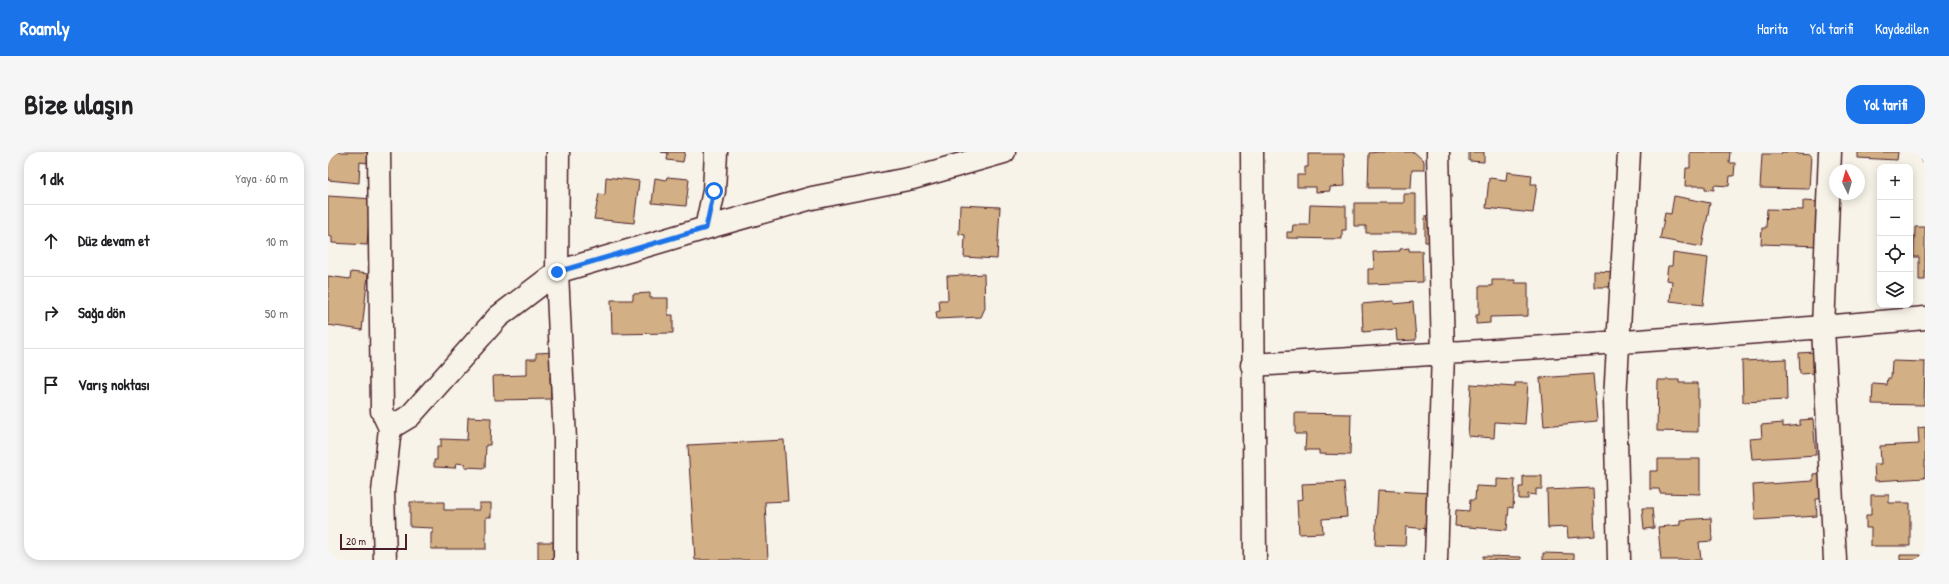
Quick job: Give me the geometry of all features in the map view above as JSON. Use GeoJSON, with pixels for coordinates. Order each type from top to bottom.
{"type":"FeatureCollection","features":[{"type":"Feature","properties":{"kind":"street"},"geometry":{"type":"LineString","coordinates":[[379,152],[382,411],[390,428],[383,492],[385,560]]}},
{"type":"Feature","properties":{"kind":"street"},"geometry":{"type":"LineString","coordinates":[[558,152],[557,272],[565,440],[565,560]]}},
{"type":"Feature","properties":{"kind":"street"},"geometry":{"type":"LineString","coordinates":[[706,228],[714,191],[716,152]]}},
{"type":"Feature","properties":{"kind":"street"},"geometry":{"type":"LineString","coordinates":[[390,428],[410,416],[498,317],[557,272],[812,198],[913,178],[1004,152]]}},
{"type":"Feature","properties":{"kind":"street"},"geometry":{"type":"LineString","coordinates":[[1252,152],[1252,365],[1255,560]]}},
{"type":"Feature","properties":{"kind":"street"},"geometry":{"type":"LineString","coordinates":[[1436,560],[1443,353],[1438,152]]}},
{"type":"Feature","properties":{"kind":"street"},"geometry":{"type":"LineString","coordinates":[[1619,560],[1615,399],[1629,152]]}},
{"type":"Feature","properties":{"kind":"street"},"geometry":{"type":"LineString","coordinates":[[1830,152],[1823,328],[1835,560]]}},
{"type":"Feature","properties":{"kind":"street"},"geometry":{"type":"LineString","coordinates":[[1252,365],[1618,343],[1823,328],[1925,318]]}},
{"type":"Feature","properties":{"kind":"building"},"geometry":{"type":"Polygon","coordinates":[[[328,152],[368,152],[367,163],[360,162],[359,183],[328,180],[328,152]]]}},
{"type":"Feature","properties":{"kind":"building"},"geometry":{"type":"Polygon","coordinates":[[[661,152],[685,152],[683,162],[667,160],[668,153],[661,152]]]}},
{"type":"Feature","properties":{"kind":"building"},"geometry":{"type":"Polygon","coordinates":[[[1414,152],[1424,161],[1424,170],[1412,170],[1411,188],[1368,188],[1369,153],[1414,152]]]}},
{"type":"Feature","properties":{"kind":"building"},"geometry":{"type":"Polygon","coordinates":[[[1469,152],[1484,152],[1484,162],[1469,161],[1469,152]]]}},
{"type":"Feature","properties":{"kind":"building"},"geometry":{"type":"Polygon","coordinates":[[[1690,152],[1730,152],[1729,163],[1735,163],[1734,176],[1730,176],[1729,186],[1714,185],[1714,190],[1705,189],[1705,186],[1685,186],[1686,168],[1690,168],[1690,152]]]}},
{"type":"Feature","properties":{"kind":"building"},"geometry":{"type":"Polygon","coordinates":[[[1782,152],[1797,152],[1797,154],[1811,155],[1809,189],[1760,188],[1762,154],[1781,154],[1782,152]]]}},
{"type":"Feature","properties":{"kind":"building"},"geometry":{"type":"Polygon","coordinates":[[[1858,152],[1898,152],[1897,160],[1858,158],[1858,152]]]}},
{"type":"Feature","properties":{"kind":"building"},"geometry":{"type":"Polygon","coordinates":[[[1922,152],[1925,152],[1925,162],[1922,162],[1922,152]]]}},
{"type":"Feature","properties":{"kind":"building"},"geometry":{"type":"Polygon","coordinates":[[[1308,154],[1344,154],[1345,186],[1330,187],[1330,191],[1316,192],[1316,187],[1297,187],[1297,175],[1305,175],[1305,167],[1308,167],[1308,154]]]}},
{"type":"Feature","properties":{"kind":"building"},"geometry":{"type":"Polygon","coordinates":[[[1507,172],[1532,175],[1531,184],[1537,184],[1533,213],[1486,208],[1489,178],[1506,180],[1507,172]]]}},
{"type":"Feature","properties":{"kind":"building"},"geometry":{"type":"Polygon","coordinates":[[[606,177],[639,181],[634,223],[594,219],[599,194],[605,195],[606,177]]]}},
{"type":"Feature","properties":{"kind":"building"},"geometry":{"type":"Polygon","coordinates":[[[667,177],[689,179],[686,206],[652,203],[655,178],[666,180],[667,177]]]}},
{"type":"Feature","properties":{"kind":"building"},"geometry":{"type":"Polygon","coordinates":[[[1404,194],[1416,194],[1416,233],[1366,233],[1366,226],[1354,226],[1354,203],[1404,203],[1404,194]]]}},
{"type":"Feature","properties":{"kind":"building"},"geometry":{"type":"Polygon","coordinates":[[[328,196],[374,199],[373,219],[369,219],[367,245],[332,243],[332,237],[328,236],[328,196]]]}},
{"type":"Feature","properties":{"kind":"building"},"geometry":{"type":"Polygon","coordinates":[[[1674,196],[1710,203],[1702,247],[1660,239],[1665,213],[1671,214],[1674,196]]]}},
{"type":"Feature","properties":{"kind":"building"},"geometry":{"type":"Polygon","coordinates":[[[1803,201],[1820,202],[1819,246],[1761,244],[1762,228],[1766,228],[1767,209],[1803,210],[1803,201]]]}},
{"type":"Feature","properties":{"kind":"building"},"geometry":{"type":"Polygon","coordinates":[[[960,205],[1000,207],[997,259],[964,257],[965,235],[959,234],[960,205]]]}},
{"type":"Feature","properties":{"kind":"building"},"geometry":{"type":"Polygon","coordinates":[[[1310,205],[1346,206],[1346,230],[1342,230],[1342,239],[1287,238],[1287,232],[1292,232],[1293,225],[1309,225],[1310,205]]]}},
{"type":"Feature","properties":{"kind":"building"},"geometry":{"type":"Polygon","coordinates":[[[1425,216],[1437,216],[1437,242],[1425,242],[1425,216]]]}},
{"type":"Feature","properties":{"kind":"building"},"geometry":{"type":"Polygon","coordinates":[[[1915,227],[1925,227],[1925,280],[1919,280],[1919,257],[1914,257],[1915,227]]]}},
{"type":"Feature","properties":{"kind":"building"},"geometry":{"type":"Polygon","coordinates":[[[1409,248],[1409,251],[1422,251],[1423,282],[1368,284],[1368,269],[1374,269],[1373,252],[1400,251],[1400,249],[1409,248]]]}},
{"type":"Feature","properties":{"kind":"building"},"geometry":{"type":"Polygon","coordinates":[[[1673,253],[1708,258],[1703,305],[1670,301],[1672,281],[1666,280],[1668,266],[1672,266],[1673,253]]]}},
{"type":"Feature","properties":{"kind":"building"},"geometry":{"type":"Polygon","coordinates":[[[1594,271],[1617,272],[1617,287],[1594,287],[1594,271]]]}},
{"type":"Feature","properties":{"kind":"building"},"geometry":{"type":"Polygon","coordinates":[[[351,272],[368,274],[362,330],[328,325],[328,276],[350,279],[351,272]]]}},
{"type":"Feature","properties":{"kind":"building"},"geometry":{"type":"Polygon","coordinates":[[[984,274],[985,308],[981,317],[937,319],[936,312],[940,311],[939,300],[948,300],[947,276],[984,274]]]}},
{"type":"Feature","properties":{"kind":"building"},"geometry":{"type":"Polygon","coordinates":[[[1492,280],[1515,280],[1515,283],[1528,283],[1528,316],[1490,317],[1490,323],[1476,324],[1476,315],[1479,315],[1479,286],[1492,286],[1492,280]]]}},
{"type":"Feature","properties":{"kind":"building"},"geometry":{"type":"Polygon","coordinates":[[[650,293],[650,298],[668,298],[668,315],[673,315],[673,333],[612,334],[611,300],[633,300],[633,294],[650,293]]]}},
{"type":"Feature","properties":{"kind":"building"},"geometry":{"type":"Polygon","coordinates":[[[1394,301],[1394,304],[1413,302],[1416,340],[1397,341],[1396,329],[1363,332],[1362,304],[1394,301]]]}},
{"type":"Feature","properties":{"kind":"building"},"geometry":{"type":"Polygon","coordinates":[[[555,352],[556,377],[550,377],[551,399],[494,400],[493,376],[527,375],[527,359],[536,359],[536,353],[555,352]]]}},
{"type":"Feature","properties":{"kind":"building"},"geometry":{"type":"Polygon","coordinates":[[[1815,352],[1816,373],[1800,374],[1799,353],[1815,352]]]}},
{"type":"Feature","properties":{"kind":"building"},"geometry":{"type":"Polygon","coordinates":[[[1786,359],[1787,400],[1743,402],[1742,361],[1786,359]]]}},
{"type":"Feature","properties":{"kind":"building"},"geometry":{"type":"Polygon","coordinates":[[[1892,361],[1925,362],[1924,405],[1872,404],[1873,384],[1887,385],[1888,378],[1891,378],[1892,361]]]}},
{"type":"Feature","properties":{"kind":"building"},"geometry":{"type":"Polygon","coordinates":[[[1593,374],[1597,421],[1544,426],[1540,378],[1593,374]]]}},
{"type":"Feature","properties":{"kind":"building"},"geometry":{"type":"Polygon","coordinates":[[[1658,380],[1679,380],[1679,383],[1698,383],[1698,432],[1657,431],[1658,380]]]}},
{"type":"Feature","properties":{"kind":"building"},"geometry":{"type":"Polygon","coordinates":[[[1515,383],[1528,383],[1525,424],[1495,422],[1494,438],[1468,436],[1471,384],[1515,387],[1515,383]]]}},
{"type":"Feature","properties":{"kind":"building"},"geometry":{"type":"Polygon","coordinates":[[[1295,413],[1351,414],[1350,455],[1319,454],[1319,450],[1305,450],[1306,434],[1295,434],[1295,413]]]}},
{"type":"Feature","properties":{"kind":"building"},"geometry":{"type":"Polygon","coordinates":[[[468,417],[491,418],[490,445],[486,445],[485,468],[465,467],[465,464],[456,463],[455,468],[434,467],[434,460],[437,460],[437,447],[441,447],[441,439],[467,440],[468,417]]]}},
{"type":"Feature","properties":{"kind":"building"},"geometry":{"type":"Polygon","coordinates":[[[1813,419],[1816,455],[1752,459],[1750,439],[1762,438],[1761,425],[1783,423],[1783,427],[1800,425],[1800,420],[1813,419]]]}},
{"type":"Feature","properties":{"kind":"building"},"geometry":{"type":"Polygon","coordinates":[[[1925,427],[1925,478],[1875,481],[1874,464],[1881,464],[1880,446],[1919,444],[1918,428],[1925,427]]]}},
{"type":"Feature","properties":{"kind":"building"},"geometry":{"type":"Polygon","coordinates":[[[784,440],[788,501],[765,502],[768,560],[695,560],[688,445],[784,440]]]}},
{"type":"Feature","properties":{"kind":"building"},"geometry":{"type":"Polygon","coordinates":[[[1658,459],[1700,459],[1700,494],[1660,493],[1659,489],[1650,489],[1650,471],[1658,471],[1658,459]]]}},
{"type":"Feature","properties":{"kind":"building"},"geometry":{"type":"Polygon","coordinates":[[[1825,473],[1827,499],[1816,499],[1817,516],[1755,520],[1753,485],[1813,481],[1813,474],[1825,473]]]}},
{"type":"Feature","properties":{"kind":"building"},"geometry":{"type":"Polygon","coordinates":[[[1523,476],[1542,476],[1542,489],[1536,489],[1536,495],[1528,494],[1528,499],[1519,499],[1519,487],[1523,487],[1523,476]]]}},
{"type":"Feature","properties":{"kind":"building"},"geometry":{"type":"Polygon","coordinates":[[[1497,479],[1515,480],[1513,508],[1509,507],[1507,530],[1455,526],[1456,510],[1469,511],[1470,500],[1475,500],[1476,486],[1497,487],[1497,479]]]}},
{"type":"Feature","properties":{"kind":"building"},"geometry":{"type":"Polygon","coordinates":[[[1344,482],[1347,517],[1322,519],[1323,533],[1299,534],[1297,500],[1303,499],[1302,484],[1344,482]]]}},
{"type":"Feature","properties":{"kind":"building"},"geometry":{"type":"Polygon","coordinates":[[[1593,488],[1595,536],[1568,538],[1567,527],[1548,528],[1547,490],[1593,488]]]}},
{"type":"Feature","properties":{"kind":"building"},"geometry":{"type":"Polygon","coordinates":[[[1378,490],[1431,493],[1429,529],[1406,527],[1405,546],[1375,545],[1378,490]]]}},
{"type":"Feature","properties":{"kind":"building"},"geometry":{"type":"Polygon","coordinates":[[[1871,495],[1889,495],[1889,503],[1910,503],[1910,546],[1871,546],[1871,528],[1866,528],[1866,515],[1871,515],[1871,495]]]}},
{"type":"Feature","properties":{"kind":"building"},"geometry":{"type":"Polygon","coordinates":[[[410,502],[444,502],[444,510],[479,510],[479,503],[491,503],[491,517],[486,517],[486,549],[431,549],[431,533],[433,533],[433,528],[410,527],[410,502]]]}},
{"type":"Feature","properties":{"kind":"building"},"geometry":{"type":"Polygon","coordinates":[[[1642,508],[1652,508],[1654,528],[1644,529],[1642,508]]]}},
{"type":"Feature","properties":{"kind":"building"},"geometry":{"type":"Polygon","coordinates":[[[1711,518],[1712,541],[1699,542],[1701,560],[1661,560],[1658,527],[1680,525],[1680,520],[1711,518]]]}},
{"type":"Feature","properties":{"kind":"building"},"geometry":{"type":"Polygon","coordinates":[[[538,542],[562,542],[562,560],[538,560],[538,542]]]}},
{"type":"Feature","properties":{"kind":"building"},"geometry":{"type":"Polygon","coordinates":[[[1543,553],[1574,554],[1574,560],[1543,560],[1543,553]]]}},
{"type":"Feature","properties":{"kind":"building"},"geometry":{"type":"Polygon","coordinates":[[[1900,555],[1921,555],[1921,558],[1925,558],[1925,560],[1900,560],[1900,555]]]}},
{"type":"Feature","properties":{"kind":"building"},"geometry":{"type":"Polygon","coordinates":[[[1483,556],[1521,557],[1521,560],[1483,560],[1483,556]]]}},
{"type":"Feature","properties":{"kind":"route"},"geometry":{"type":"LineString","coordinates":[[557,272],[706,228],[714,191]]}}]}
